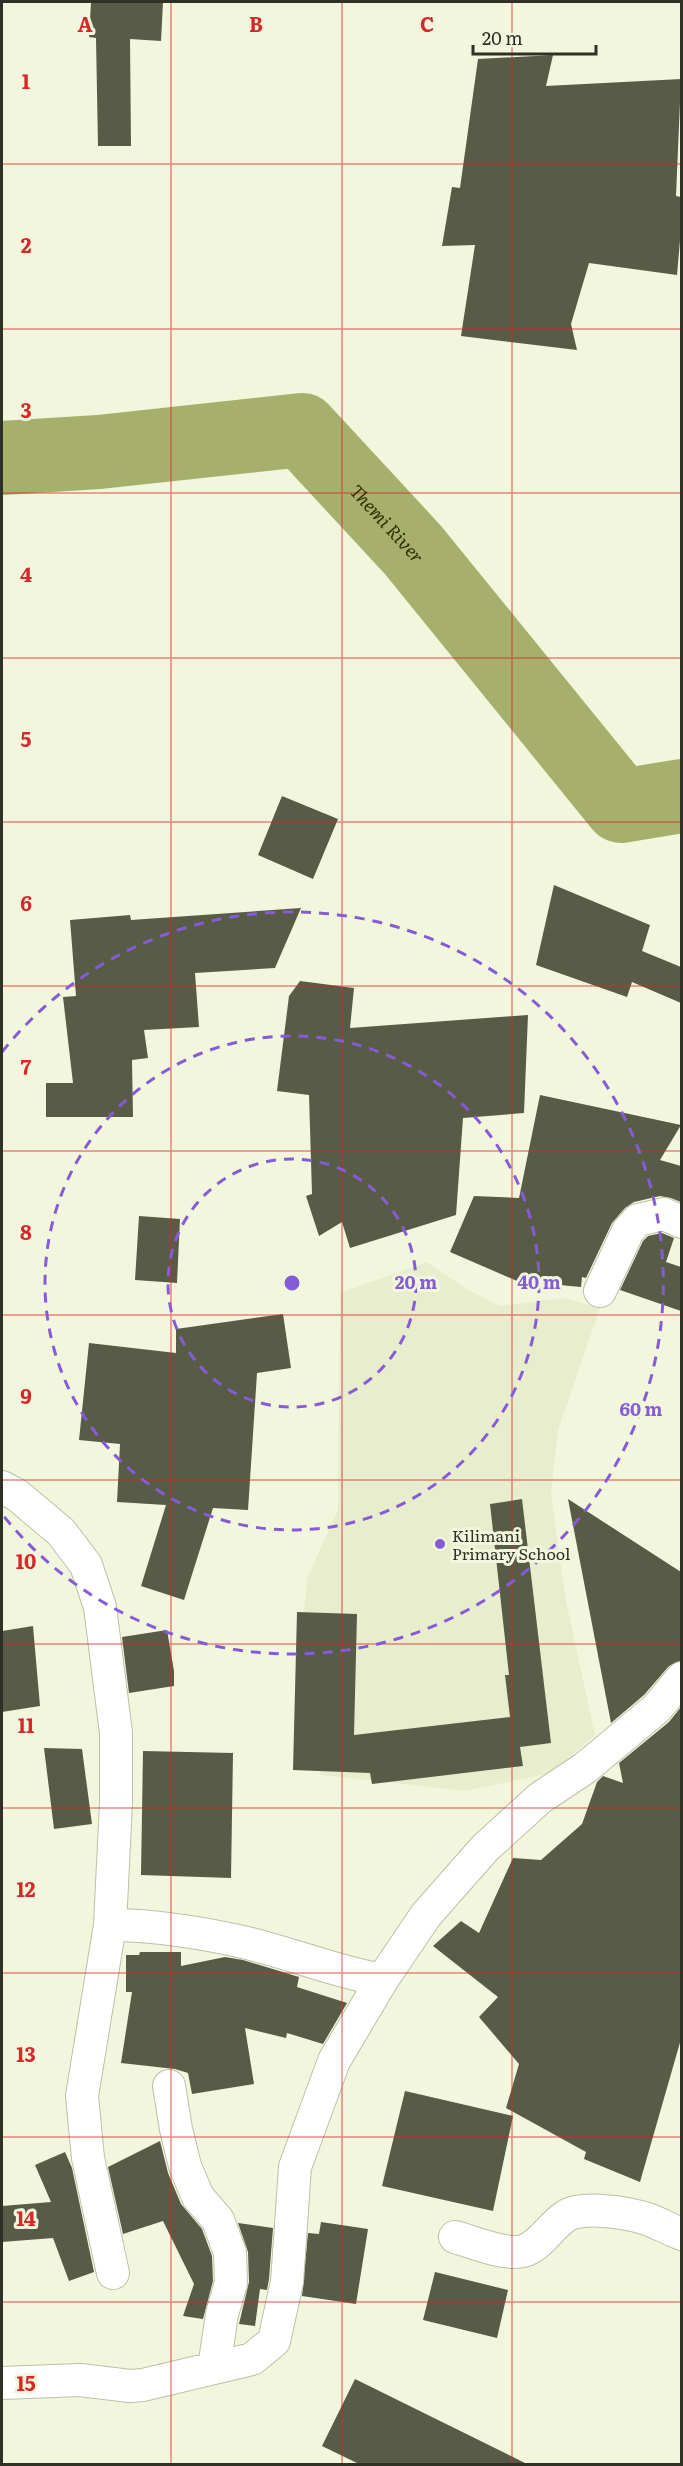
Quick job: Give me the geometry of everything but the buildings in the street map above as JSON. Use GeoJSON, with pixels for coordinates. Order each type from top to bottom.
{"type":"FeatureCollection","features":[{"type":"Feature","properties":{"kind":"street"},"geometry":{"type":"LineString","coordinates":[[600,1290],[628,1231],[638,1220],[664,1214],[681,1222]]}},
{"type":"Feature","properties":{"kind":"street"},"geometry":{"type":"LineString","coordinates":[[2,1487],[17,1495],[61,1532],[86,1564],[100,1607],[116,1733],[116,1803],[110,1925],[82,2096],[88,2158],[113,2273]]}},
{"type":"Feature","properties":{"kind":"street"},"geometry":{"type":"LineString","coordinates":[[2,2383],[80,2380],[130,2386],[143,2385],[252,2360],[274,2341],[287,2282],[295,2167],[334,2061],[382,1980],[426,1915],[485,1848],[540,1798],[585,1768],[657,1708],[681,1678]]}},
{"type":"Feature","properties":{"kind":"street"},"geometry":{"type":"LineString","coordinates":[[110,1925],[137,1925],[247,1943],[356,1976],[382,1980]]}},
{"type":"Feature","properties":{"kind":"street"},"geometry":{"type":"LineString","coordinates":[[169,2086],[185,2166],[198,2198],[218,2220],[230,2253],[231,2283],[222,2314],[214,2368]]}},
{"type":"Feature","properties":{"kind":"street"},"geometry":{"type":"LineString","coordinates":[[455,2237],[494,2248],[521,2252],[535,2246],[550,2228],[568,2214],[588,2209],[646,2219],[681,2235]]}},
{"type":"Feature","properties":{"kind":"shaded area","name":"Kilimani Primary School"},"geometry":{"type":"Polygon","coordinates":[[[427,1262],[465,1288],[500,1306],[563,1298],[600,1308],[558,1430],[551,1494],[566,1601],[595,1735],[551,1773],[465,1791],[321,1775],[302,1643],[307,1579],[338,1509],[340,1293],[427,1262]]]}},
{"type":"Feature","properties":{"kind":"waterway","name":"Themi River"},"geometry":{"type":"LineString","coordinates":[[2,458],[99,452],[302,430],[413,550],[621,806],[682,796]]}},
{"type":"Feature","properties":{"kind":"place","name":"Kilimani Primary School"},"geometry":{"type":"Point","coordinates":[440,1544]}}]}
